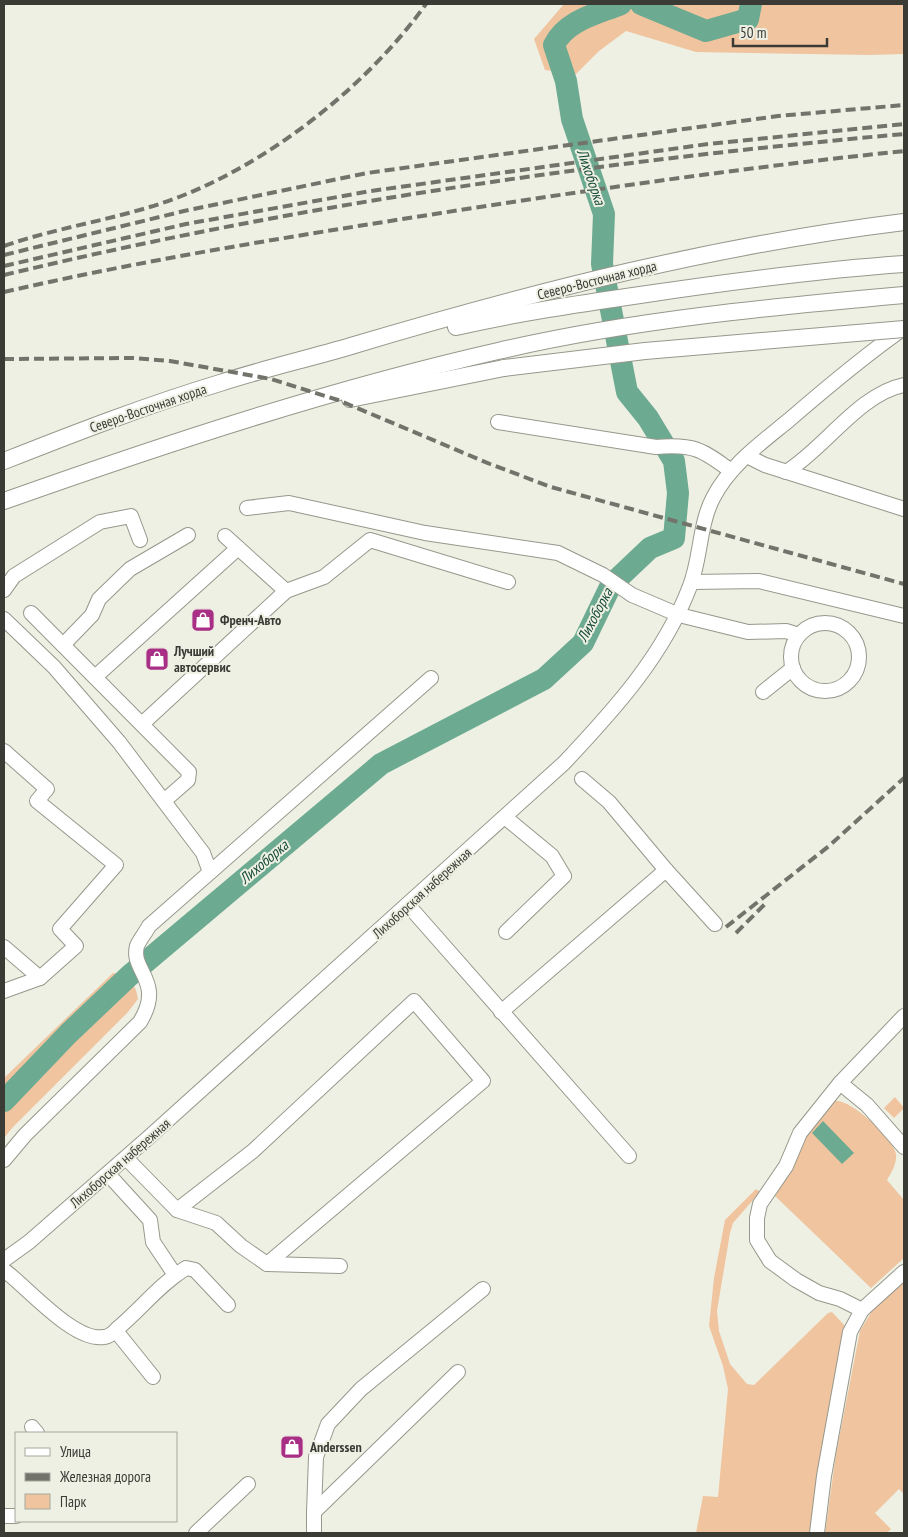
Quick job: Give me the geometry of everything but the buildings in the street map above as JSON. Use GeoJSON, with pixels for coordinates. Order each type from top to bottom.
{"type":"FeatureCollection","features":[{"type":"Feature","properties":{"kind":"main road","name":"Северо-Восточная хорда"},"geometry":{"type":"LineString","coordinates":[[4,461],[82,430],[220,383],[294,362],[511,308],[692,256],[818,233],[904,222]]}},
{"type":"Feature","properties":{"kind":"main road","name":"Северо-Восточная хорда"},"geometry":{"type":"LineString","coordinates":[[511,308],[828,269],[904,264]]}},
{"type":"Feature","properties":{"kind":"main road"},"geometry":{"type":"LineString","coordinates":[[4,501],[104,465],[291,407],[500,350],[582,334],[735,311],[904,295]]}},
{"type":"Feature","properties":{"kind":"main road"},"geometry":{"type":"LineString","coordinates":[[291,407],[373,395],[504,368],[645,350],[904,328]]}},
{"type":"Feature","properties":{"kind":"street","name":"Лихоборская набережная"},"geometry":{"type":"LineString","coordinates":[[4,1260],[29,1242],[108,1174],[506,818],[564,763],[615,708],[652,659],[679,615],[692,582],[703,528],[713,499],[731,470],[862,357],[904,328]]}},
{"type":"Feature","properties":{"kind":"street"},"geometry":{"type":"LineString","coordinates":[[786,472],[803,461],[874,398],[895,387],[904,385]]}},
{"type":"Feature","properties":{"kind":"street"},"geometry":{"type":"LineString","coordinates":[[498,422],[656,447],[679,445],[704,450],[731,470]]}},
{"type":"Feature","properties":{"kind":"street"},"geometry":{"type":"LineString","coordinates":[[747,456],[765,465],[904,509]]}},
{"type":"Feature","properties":{"kind":"street"},"geometry":{"type":"LineString","coordinates":[[247,508],[289,504],[425,533],[558,552],[603,575],[632,595],[679,615],[748,632],[786,631],[799,635]]}},
{"type":"Feature","properties":{"kind":"street"},"geometry":{"type":"LineString","coordinates":[[4,590],[14,576],[100,522],[131,516],[140,540]]}},
{"type":"Feature","properties":{"kind":"street"},"geometry":{"type":"LineString","coordinates":[[63,645],[92,615],[99,599],[130,569],[188,536]]}},
{"type":"Feature","properties":{"kind":"street"},"geometry":{"type":"LineString","coordinates":[[225,536],[286,591]]}},
{"type":"Feature","properties":{"kind":"street"},"geometry":{"type":"LineString","coordinates":[[142,724],[286,591],[324,577],[370,540],[508,582]]}},
{"type":"Feature","properties":{"kind":"street"},"geometry":{"type":"LineString","coordinates":[[95,678],[238,548]]}},
{"type":"Feature","properties":{"kind":"street"},"geometry":{"type":"LineString","coordinates":[[692,582],[759,582],[904,616]]}},
{"type":"Feature","properties":{"kind":"street"},"geometry":{"type":"LineString","coordinates":[[30,612],[189,772],[188,780],[164,801]]}},
{"type":"Feature","properties":{"kind":"street"},"geometry":{"type":"LineString","coordinates":[[4,618],[54,667],[119,742],[203,853],[210,872]]}},
{"type":"Feature","properties":{"kind":"street"},"geometry":{"type":"LineString","coordinates":[[821,623],[833,624],[845,629],[854,638],[859,650],[859,662],[854,674],[846,684],[834,690],[810,687],[800,679],[793,668],[791,657],[793,645],[799,635],[808,627],[821,623]]}},
{"type":"Feature","properties":{"kind":"street"},"geometry":{"type":"LineString","coordinates":[[762,692],[793,668]]}},
{"type":"Feature","properties":{"kind":"street"},"geometry":{"type":"LineString","coordinates":[[4,1160],[25,1135],[140,1022],[149,1008],[147,979],[136,958],[137,946],[149,926],[431,678]]}},
{"type":"Feature","properties":{"kind":"street"},"geometry":{"type":"LineString","coordinates":[[4,751],[47,788],[38,801],[116,865],[60,929],[76,946],[40,978],[4,991]]}},
{"type":"Feature","properties":{"kind":"street"},"geometry":{"type":"LineString","coordinates":[[582,778],[609,802],[666,870],[715,924]]}},
{"type":"Feature","properties":{"kind":"street"},"geometry":{"type":"LineString","coordinates":[[506,818],[552,856],[564,876],[506,932]]}},
{"type":"Feature","properties":{"kind":"street"},"geometry":{"type":"LineString","coordinates":[[501,1012],[666,870]]}},
{"type":"Feature","properties":{"kind":"street"},"geometry":{"type":"LineString","coordinates":[[408,905],[629,1156]]}},
{"type":"Feature","properties":{"kind":"street"},"geometry":{"type":"LineString","coordinates":[[4,947],[40,978]]}},
{"type":"Feature","properties":{"kind":"street"},"geometry":{"type":"LineString","coordinates":[[178,1210],[253,1151],[414,1001],[483,1081],[268,1264]]}},
{"type":"Feature","properties":{"kind":"street"},"geometry":{"type":"LineString","coordinates":[[862,1310],[840,1299],[819,1293],[796,1280],[770,1261],[757,1240],[757,1218],[760,1204],[786,1166],[800,1133],[840,1083],[904,1016]]}},
{"type":"Feature","properties":{"kind":"street"},"geometry":{"type":"LineString","coordinates":[[840,1083],[867,1105],[904,1145]]}},
{"type":"Feature","properties":{"kind":"street"},"geometry":{"type":"LineString","coordinates":[[126,1158],[178,1210],[216,1223],[241,1246],[268,1264],[340,1266]]}},
{"type":"Feature","properties":{"kind":"street"},"geometry":{"type":"LineString","coordinates":[[108,1174],[150,1220],[153,1242],[175,1275]]}},
{"type":"Feature","properties":{"kind":"street"},"geometry":{"type":"LineString","coordinates":[[4,1270],[74,1328],[87,1335],[105,1338],[116,1331],[167,1280],[186,1268],[194,1270],[228,1305]]}},
{"type":"Feature","properties":{"kind":"street"},"geometry":{"type":"LineString","coordinates":[[817,1533],[824,1476],[850,1332],[862,1310],[904,1272]]}},
{"type":"Feature","properties":{"kind":"street"},"geometry":{"type":"LineString","coordinates":[[314,1533],[316,1457],[328,1424],[338,1410],[361,1389],[483,1289]]}},
{"type":"Feature","properties":{"kind":"street"},"geometry":{"type":"LineString","coordinates":[[116,1331],[153,1377]]}},
{"type":"Feature","properties":{"kind":"street"},"geometry":{"type":"LineString","coordinates":[[314,1512],[458,1372]]}},
{"type":"Feature","properties":{"kind":"street"},"geometry":{"type":"LineString","coordinates":[[196,1533],[248,1484]]}},
{"type":"Feature","properties":{"kind":"green space"},"geometry":{"type":"Polygon","coordinates":[[[564,4],[904,4],[904,54],[696,52],[626,31],[599,51],[576,74],[545,70],[534,39],[564,4]]]}},
{"type":"Feature","properties":{"kind":"green space"},"geometry":{"type":"Polygon","coordinates":[[[113,973],[123,975],[131,981],[136,989],[138,999],[128,1012],[4,1138],[4,1078],[113,973]]]}},
{"type":"Feature","properties":{"kind":"green space"},"geometry":{"type":"Polygon","coordinates":[[[895,1097],[904,1108],[894,1118],[884,1108],[895,1097]]]}},
{"type":"Feature","properties":{"kind":"green space"},"geometry":{"type":"Polygon","coordinates":[[[834,1101],[850,1106],[870,1120],[887,1139],[896,1154],[895,1164],[887,1180],[904,1200],[904,1258],[871,1288],[774,1195],[805,1132],[834,1101]]]}},
{"type":"Feature","properties":{"kind":"green space"},"geometry":{"type":"Polygon","coordinates":[[[756,1189],[760,1192],[733,1223],[717,1311],[719,1331],[730,1364],[747,1384],[754,1385],[828,1313],[832,1312],[846,1327],[811,1533],[696,1533],[703,1496],[718,1497],[728,1389],[723,1366],[709,1326],[714,1278],[725,1220],[756,1189]]]}},
{"type":"Feature","properties":{"kind":"green space"},"geometry":{"type":"Polygon","coordinates":[[[904,1280],[904,1494],[899,1489],[875,1513],[891,1529],[887,1533],[825,1533],[836,1454],[860,1331],[872,1311],[904,1280]]]}},
{"type":"Feature","properties":{"kind":"shaded area"},"geometry":{"type":"Polygon","coordinates":[[[823,1121],[854,1153],[842,1164],[812,1133],[823,1121]]]}},
{"type":"Feature","properties":{"kind":"waterway","name":"Лихоборка"},"geometry":{"type":"LineString","coordinates":[[4,1101],[68,1034],[129,976],[381,764],[544,679],[583,643],[611,585],[650,548],[674,538],[678,493],[674,461],[648,418],[627,392],[602,264],[604,214],[572,119],[566,81],[554,45],[559,36],[574,24],[621,4]]}},
{"type":"Feature","properties":{"kind":"waterway","name":"Лихоборка"},"geometry":{"type":"LineString","coordinates":[[641,4],[706,31],[748,19],[751,4]]}},
{"type":"Feature","properties":{"kind":"railway"},"geometry":{"type":"LineString","coordinates":[[4,246],[157,205],[214,182],[249,163],[316,117],[347,91],[403,34],[426,4]]}},
{"type":"Feature","properties":{"kind":"railway"},"geometry":{"type":"LineString","coordinates":[[4,255],[184,211],[367,173],[778,116],[904,105]]}},
{"type":"Feature","properties":{"kind":"railway"},"geometry":{"type":"LineString","coordinates":[[4,266],[186,224],[371,191],[708,144],[904,124]]}},
{"type":"Feature","properties":{"kind":"railway"},"geometry":{"type":"LineString","coordinates":[[4,275],[227,227],[451,188],[677,157],[904,134]]}},
{"type":"Feature","properties":{"kind":"railway"},"geometry":{"type":"LineString","coordinates":[[4,292],[276,239],[441,213],[672,179],[904,151]]}},
{"type":"Feature","properties":{"kind":"railway"},"geometry":{"type":"LineString","coordinates":[[4,359],[133,358],[170,361],[271,379],[338,400],[490,464],[551,487],[904,584]]}},
{"type":"Feature","properties":{"kind":"railway"},"geometry":{"type":"LineString","coordinates":[[726,927],[829,846],[904,778]]}},
{"type":"Feature","properties":{"kind":"railway"},"geometry":{"type":"LineString","coordinates":[[736,933],[766,903]]}},
{"type":"Feature","properties":{"kind":"place","name":"Френч-Авто"},"geometry":{"type":"Point","coordinates":[203,620]}},
{"type":"Feature","properties":{"kind":"place","name":"Лучший автосервис"},"geometry":{"type":"Point","coordinates":[157,659]}},
{"type":"Feature","properties":{"kind":"place","name":"Anderssen"},"geometry":{"type":"Point","coordinates":[292,1447]}}]}
